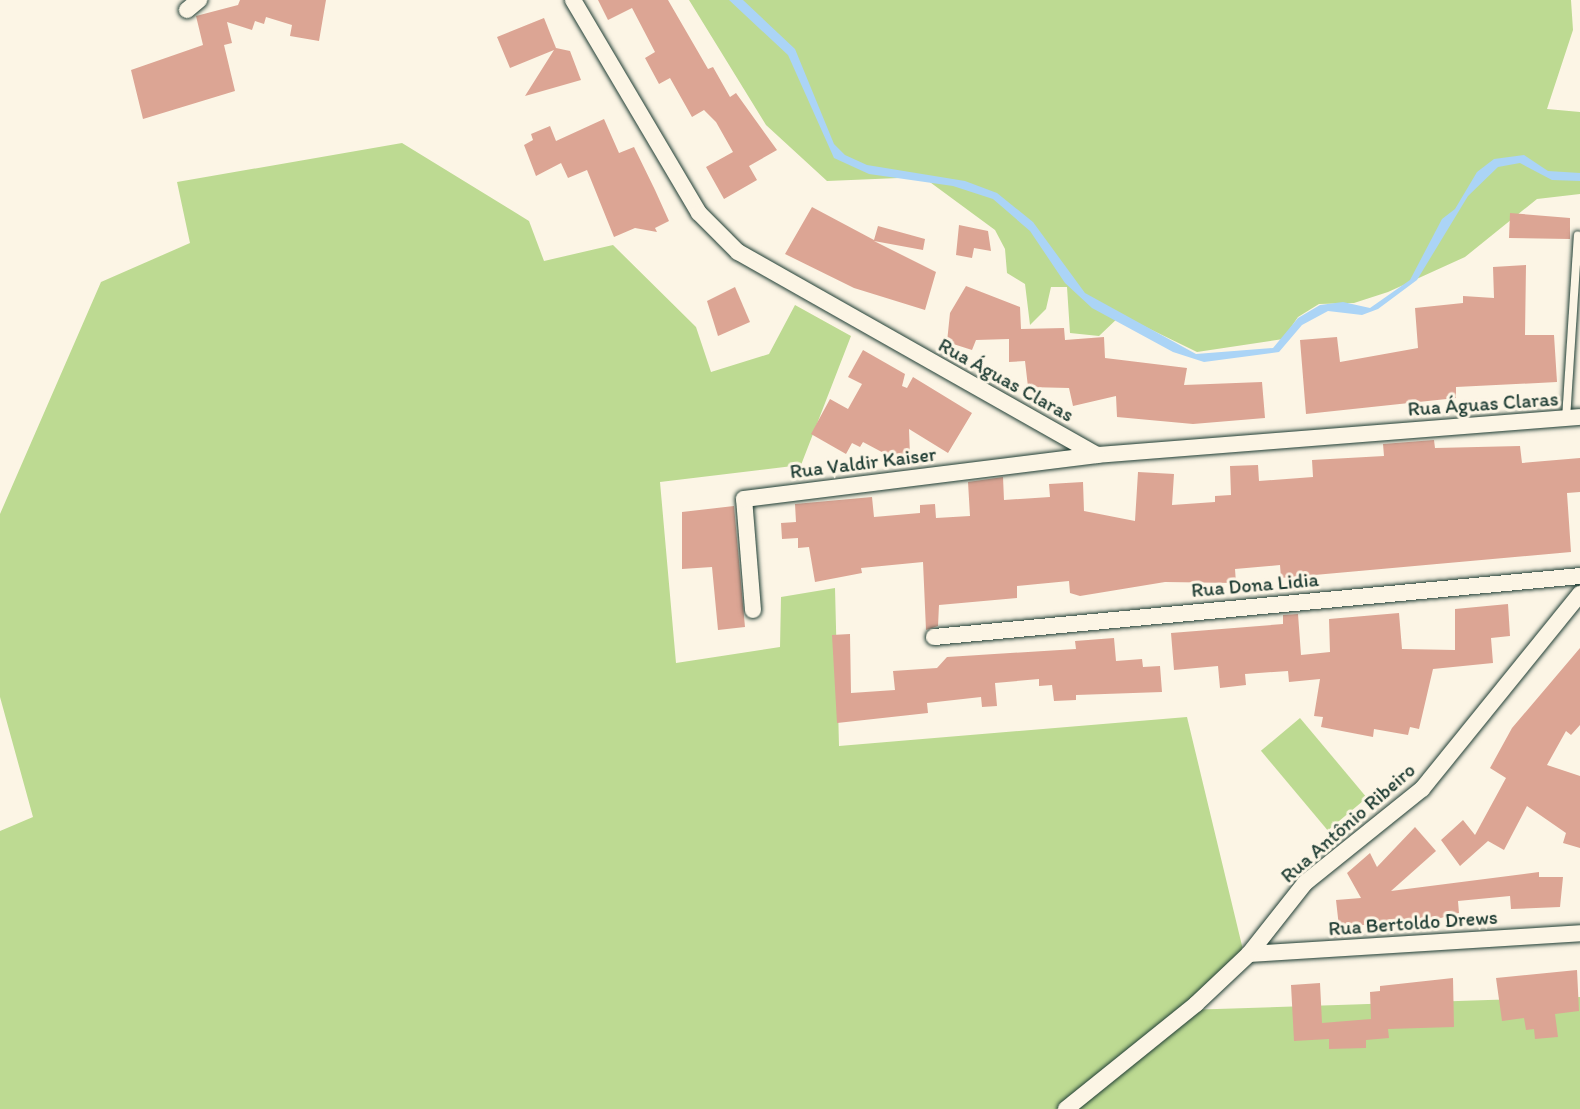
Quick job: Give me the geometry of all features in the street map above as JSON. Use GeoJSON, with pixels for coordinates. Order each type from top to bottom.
{"type":"FeatureCollection","features":[{"type":"Feature","properties":{"kind":"street","name":"Rua Águas Claras"},"geometry":{"type":"LineString","coordinates":[[573,0],[699,213],[738,252],[1097,455],[1573,418]]}},
{"type":"Feature","properties":{"kind":"street","name":"Rua Valdir Kaiser"},"geometry":{"type":"LineString","coordinates":[[753,610],[744,499],[1097,455]]}},
{"type":"Feature","properties":{"kind":"street","name":"Rua Dona Lidia"},"geometry":{"type":"LineString","coordinates":[[934,637],[1580,576]]}},
{"type":"Feature","properties":{"kind":"street","name":"Rua Antônio Ribeiro"},"geometry":{"type":"LineString","coordinates":[[1066,1109],[1249,954],[1305,883],[1422,789],[1580,594]]}},
{"type":"Feature","properties":{"kind":"street","name":"Rua Bertoldo Drews"},"geometry":{"type":"LineString","coordinates":[[1249,954],[1580,933]]}},
{"type":"Feature","properties":{"kind":"lane"},"geometry":{"type":"LineString","coordinates":[[1573,418],[1578,235]]}},
{"type":"Feature","properties":{"kind":"green space"},"geometry":{"type":"Polygon","coordinates":[[[689,0],[1571,0],[1573,30],[1547,109],[1580,112],[1580,194],[1537,199],[1465,257],[1388,292],[1354,303],[1319,304],[1298,317],[1283,339],[1197,352],[1121,315],[1099,336],[1070,333],[1067,287],[1051,287],[1046,309],[1030,325],[1025,284],[1007,273],[1005,249],[995,230],[923,177],[827,181],[766,125],[689,0]]]}},
{"type":"Feature","properties":{"kind":"green space"},"geometry":{"type":"Polygon","coordinates":[[[402,143],[529,221],[544,261],[613,245],[696,327],[711,372],[769,354],[795,305],[851,336],[801,465],[660,482],[676,663],[780,647],[781,597],[835,588],[839,746],[1187,717],[1244,954],[1185,1010],[1580,997],[1580,1109],[0,1109],[0,831],[33,817],[0,697],[0,514],[101,282],[190,243],[177,182],[402,143]]]}},
{"type":"Feature","properties":{"kind":"green space"},"geometry":{"type":"Polygon","coordinates":[[[1300,718],[1367,798],[1328,830],[1261,751],[1300,718]]]}},
{"type":"Feature","properties":{"kind":"water"},"geometry":{"type":"Polygon","coordinates":[[[729,0],[743,0],[795,49],[834,144],[845,155],[867,165],[965,181],[997,193],[1033,222],[1085,293],[1196,354],[1273,348],[1298,318],[1320,305],[1343,302],[1370,308],[1410,280],[1442,219],[1455,209],[1477,172],[1494,159],[1524,155],[1548,171],[1580,173],[1580,181],[1552,180],[1520,163],[1498,167],[1468,196],[1417,280],[1378,309],[1362,315],[1328,311],[1302,325],[1279,352],[1204,362],[1173,352],[1092,308],[1065,283],[1030,231],[993,199],[953,186],[869,174],[834,158],[788,55],[729,0]]]}},
{"type":"Feature","properties":{"kind":"building"},"geometry":{"type":"Polygon","coordinates":[[[240,0],[326,0],[319,41],[290,36],[292,25],[266,17],[264,24],[255,21],[252,30],[227,22],[232,43],[224,45],[235,91],[143,119],[131,70],[203,45],[196,16],[238,5],[240,0]]]}},
{"type":"Feature","properties":{"kind":"building"},"geometry":{"type":"Polygon","coordinates":[[[598,0],[668,0],[708,69],[713,67],[730,97],[736,93],[777,150],[749,166],[757,180],[724,199],[706,167],[733,152],[716,122],[704,110],[692,117],[670,78],[659,84],[645,58],[655,52],[632,8],[608,20],[598,0]]]}},
{"type":"Feature","properties":{"kind":"building"},"geometry":{"type":"Polygon","coordinates":[[[544,18],[556,48],[570,51],[581,80],[525,96],[554,50],[510,68],[497,37],[544,18]]]}},
{"type":"Feature","properties":{"kind":"building"},"geometry":{"type":"Polygon","coordinates":[[[604,119],[619,153],[634,147],[655,190],[669,221],[655,228],[657,232],[635,228],[614,237],[587,170],[568,178],[561,163],[536,176],[524,145],[533,140],[531,134],[550,126],[556,141],[604,119]]]}},
{"type":"Feature","properties":{"kind":"building"},"geometry":{"type":"Polygon","coordinates":[[[812,207],[874,240],[878,226],[925,239],[923,250],[874,241],[936,272],[925,310],[854,288],[785,254],[812,207]]]}},
{"type":"Feature","properties":{"kind":"building"},"geometry":{"type":"Polygon","coordinates":[[[1510,213],[1570,218],[1570,239],[1509,238],[1510,213]]]}},
{"type":"Feature","properties":{"kind":"building"},"geometry":{"type":"Polygon","coordinates":[[[959,225],[988,231],[991,251],[974,248],[972,258],[956,255],[959,225]]]}},
{"type":"Feature","properties":{"kind":"building"},"geometry":{"type":"Polygon","coordinates":[[[1526,265],[1525,335],[1554,335],[1557,382],[1456,387],[1456,398],[1306,414],[1300,340],[1337,337],[1340,362],[1418,348],[1415,308],[1463,303],[1463,296],[1494,298],[1493,267],[1526,265]]]}},
{"type":"Feature","properties":{"kind":"building"},"geometry":{"type":"Polygon","coordinates":[[[966,286],[1020,307],[1021,329],[1064,328],[1065,340],[1104,337],[1105,358],[1187,368],[1184,385],[1262,382],[1265,418],[1193,424],[1117,417],[1116,396],[1073,406],[1069,388],[1028,387],[1025,361],[1009,362],[1009,339],[976,340],[972,350],[947,342],[950,313],[966,286]]]}},
{"type":"Feature","properties":{"kind":"building"},"geometry":{"type":"Polygon","coordinates":[[[735,287],[750,322],[718,336],[707,301],[735,287]]]}},
{"type":"Feature","properties":{"kind":"building"},"geometry":{"type":"Polygon","coordinates":[[[863,350],[905,374],[902,386],[907,388],[913,377],[972,413],[948,453],[909,429],[910,456],[893,458],[863,442],[860,447],[852,443],[846,454],[811,434],[830,399],[848,409],[862,384],[848,377],[863,350]]]}},
{"type":"Feature","properties":{"kind":"building"},"geometry":{"type":"Polygon","coordinates":[[[1434,440],[1435,448],[1520,446],[1522,463],[1580,458],[1580,492],[1567,493],[1571,552],[1281,578],[1280,565],[1235,569],[1236,583],[1165,582],[1080,596],[1070,593],[1069,581],[1017,586],[1017,598],[939,605],[938,626],[926,630],[923,562],[861,568],[862,573],[815,582],[809,547],[798,548],[798,538],[782,539],[781,523],[796,522],[795,504],[872,497],[874,517],[920,513],[920,505],[935,504],[936,518],[970,516],[968,482],[1003,477],[1004,500],[1050,497],[1049,484],[1083,482],[1084,511],[1135,521],[1138,472],[1174,474],[1172,505],[1215,502],[1215,496],[1231,495],[1230,466],[1258,465],[1259,481],[1313,477],[1312,460],[1384,456],[1383,444],[1434,440]]]}},
{"type":"Feature","properties":{"kind":"building"},"geometry":{"type":"Polygon","coordinates":[[[734,506],[745,627],[718,630],[712,567],[682,569],[682,512],[734,506]]]}},
{"type":"Feature","properties":{"kind":"building"},"geometry":{"type":"Polygon","coordinates":[[[1508,604],[1510,636],[1491,638],[1493,663],[1433,669],[1419,729],[1410,727],[1408,735],[1374,729],[1373,737],[1321,727],[1323,717],[1314,716],[1320,679],[1289,682],[1288,671],[1245,674],[1246,685],[1220,688],[1218,666],[1174,670],[1171,633],[1283,624],[1283,615],[1298,614],[1301,655],[1330,652],[1329,619],[1399,613],[1402,649],[1455,650],[1455,609],[1508,604]]]}},
{"type":"Feature","properties":{"kind":"building"},"geometry":{"type":"Polygon","coordinates":[[[850,634],[851,693],[895,690],[893,671],[937,668],[947,657],[1076,649],[1075,641],[1114,638],[1116,661],[1142,659],[1143,667],[1160,666],[1162,692],[1076,695],[1076,700],[1054,701],[1052,685],[1039,686],[1039,679],[995,683],[997,706],[982,707],[981,697],[927,703],[928,713],[837,723],[832,635],[850,634]]]}},
{"type":"Feature","properties":{"kind":"building"},"geometry":{"type":"Polygon","coordinates":[[[1580,648],[1580,725],[1571,735],[1566,731],[1547,765],[1580,776],[1580,848],[1563,843],[1566,833],[1527,806],[1504,850],[1488,841],[1460,866],[1441,840],[1463,820],[1475,835],[1506,778],[1490,768],[1512,728],[1580,648]]]}},
{"type":"Feature","properties":{"kind":"building"},"geometry":{"type":"Polygon","coordinates":[[[1415,827],[1436,851],[1391,891],[1539,872],[1539,877],[1563,877],[1560,907],[1511,909],[1510,896],[1458,901],[1459,913],[1437,919],[1339,927],[1336,900],[1361,898],[1347,873],[1370,853],[1377,867],[1415,827]]]}},
{"type":"Feature","properties":{"kind":"building"},"geometry":{"type":"Polygon","coordinates":[[[1577,970],[1579,1011],[1555,1014],[1558,1037],[1535,1039],[1534,1029],[1526,1030],[1524,1018],[1502,1021],[1496,978],[1577,970]]]}},
{"type":"Feature","properties":{"kind":"building"},"geometry":{"type":"Polygon","coordinates":[[[1453,978],[1454,1027],[1388,1029],[1389,1038],[1366,1040],[1366,1048],[1329,1049],[1329,1039],[1294,1041],[1291,985],[1320,983],[1322,1023],[1371,1019],[1370,992],[1380,991],[1380,986],[1453,978]]]}}]}
